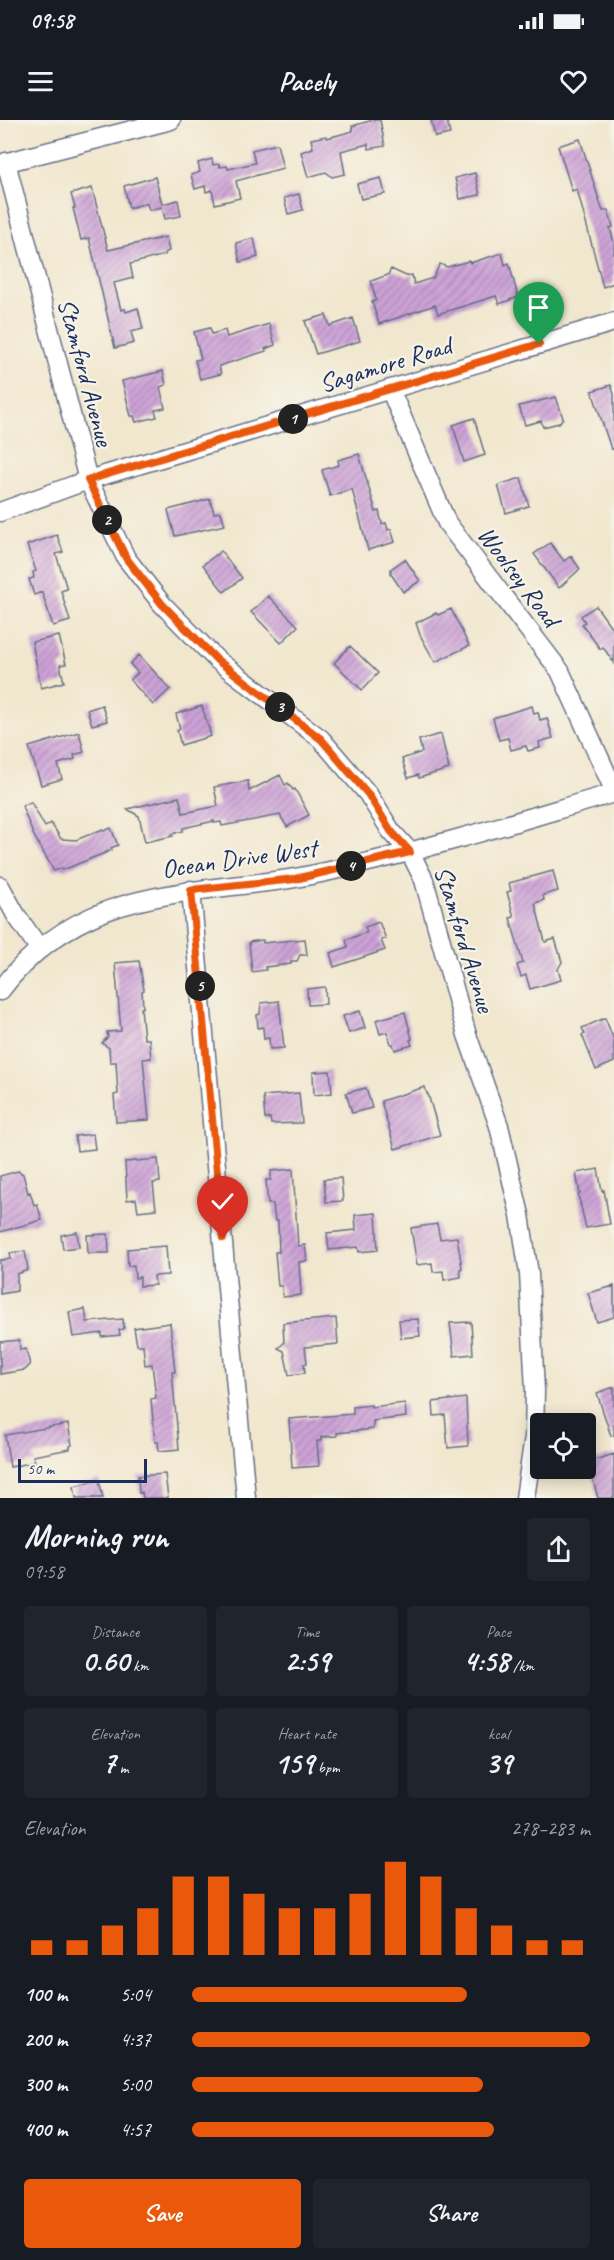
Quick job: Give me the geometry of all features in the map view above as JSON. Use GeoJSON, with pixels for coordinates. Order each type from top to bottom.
{"type":"FeatureCollection","features":[{"type":"Feature","properties":{"kind":"street"},"geometry":{"type":"LineString","coordinates":[[3,163],[171,120]]}},
{"type":"Feature","properties":{"kind":"street","name":"Stamford Avenue"},"geometry":{"type":"LineString","coordinates":[[3,163],[88,480],[126,558],[162,604],[217,660],[321,739],[368,794],[391,831],[410,852],[424,880],[467,1035],[499,1126],[520,1215],[529,1274],[535,1391],[534,1437],[525,1498]]}},
{"type":"Feature","properties":{"kind":"street","name":"Sagamore Road"},"geometry":{"type":"LineString","coordinates":[[0,512],[88,480],[614,322]]}},
{"type":"Feature","properties":{"kind":"street","name":"Woolsey Road"},"geometry":{"type":"LineString","coordinates":[[390,389],[447,522],[560,671],[614,792]]}},
{"type":"Feature","properties":{"kind":"street","name":"Ocean Drive West"},"geometry":{"type":"LineString","coordinates":[[0,991],[39,948],[74,925],[106,910],[141,899],[191,890],[295,879],[410,852],[614,792]]}},
{"type":"Feature","properties":{"kind":"street"},"geometry":{"type":"LineString","coordinates":[[0,886],[16,915],[39,948]]}},
{"type":"Feature","properties":{"kind":"street"},"geometry":{"type":"LineString","coordinates":[[191,890],[246,1498]]}},
{"type":"Feature","properties":{"kind":"building"},"geometry":{"type":"Polygon","coordinates":[[[380,120],[385,146],[369,149],[368,144],[341,151],[345,174],[332,177],[326,172],[308,177],[301,152],[313,148],[311,139],[326,136],[327,138],[353,131],[352,126],[380,120]]]}},
{"type":"Feature","properties":{"kind":"building"},"geometry":{"type":"Polygon","coordinates":[[[431,120],[447,120],[450,134],[435,137],[431,120]]]}},
{"type":"Feature","properties":{"kind":"building"},"geometry":{"type":"Polygon","coordinates":[[[580,139],[601,206],[603,211],[608,210],[613,227],[610,228],[614,243],[614,283],[603,287],[577,189],[572,191],[558,146],[580,139]]]}},
{"type":"Feature","properties":{"kind":"building"},"geometry":{"type":"Polygon","coordinates":[[[277,144],[283,168],[236,181],[240,198],[215,204],[212,190],[206,192],[205,186],[195,189],[191,175],[200,172],[198,163],[212,159],[213,165],[227,166],[228,169],[255,163],[252,150],[277,144]]]}},
{"type":"Feature","properties":{"kind":"building"},"geometry":{"type":"Polygon","coordinates":[[[475,173],[480,195],[460,199],[455,178],[475,173]]]}},
{"type":"Feature","properties":{"kind":"building"},"geometry":{"type":"Polygon","coordinates":[[[155,177],[162,204],[178,200],[181,216],[165,219],[162,207],[149,210],[147,203],[129,208],[124,186],[155,177]]]}},
{"type":"Feature","properties":{"kind":"building"},"geometry":{"type":"Polygon","coordinates":[[[381,178],[385,194],[361,199],[357,184],[381,178]]]}},
{"type":"Feature","properties":{"kind":"building"},"geometry":{"type":"Polygon","coordinates":[[[92,188],[108,250],[166,237],[169,251],[165,255],[130,264],[133,278],[114,283],[121,310],[125,309],[126,312],[138,308],[143,329],[131,332],[134,343],[115,348],[89,238],[81,240],[73,208],[75,208],[71,194],[92,188]]]}},
{"type":"Feature","properties":{"kind":"building"},"geometry":{"type":"Polygon","coordinates":[[[299,194],[303,210],[288,214],[284,198],[299,194]]]}},
{"type":"Feature","properties":{"kind":"building"},"geometry":{"type":"Polygon","coordinates":[[[254,238],[258,257],[240,262],[236,243],[254,238]]]}},
{"type":"Feature","properties":{"kind":"building"},"geometry":{"type":"Polygon","coordinates":[[[502,253],[505,265],[509,263],[518,297],[499,304],[496,296],[438,314],[435,305],[379,324],[372,302],[376,300],[371,281],[388,275],[391,269],[406,276],[412,275],[414,284],[433,278],[440,264],[447,267],[469,261],[470,263],[502,253]]]}},
{"type":"Feature","properties":{"kind":"building"},"geometry":{"type":"Polygon","coordinates":[[[326,315],[330,326],[353,318],[360,341],[316,354],[305,321],[326,315]]]}},
{"type":"Feature","properties":{"kind":"building"},"geometry":{"type":"Polygon","coordinates":[[[269,324],[275,345],[265,349],[266,351],[219,366],[221,374],[200,379],[195,360],[201,359],[194,332],[210,328],[212,334],[225,330],[227,337],[269,324]]]}},
{"type":"Feature","properties":{"kind":"building"},"geometry":{"type":"Polygon","coordinates":[[[163,371],[166,385],[160,387],[165,408],[155,410],[157,417],[136,422],[134,416],[131,416],[122,381],[163,371]]]}},
{"type":"Feature","properties":{"kind":"building"},"geometry":{"type":"Polygon","coordinates":[[[611,385],[614,394],[614,449],[611,449],[592,391],[611,385]]]}},
{"type":"Feature","properties":{"kind":"building"},"geometry":{"type":"Polygon","coordinates":[[[556,397],[563,418],[559,423],[543,427],[541,421],[525,425],[519,406],[556,397]]]}},
{"type":"Feature","properties":{"kind":"building"},"geometry":{"type":"Polygon","coordinates":[[[474,418],[485,455],[464,462],[453,425],[474,418]]]}},
{"type":"Feature","properties":{"kind":"building"},"geometry":{"type":"Polygon","coordinates":[[[359,454],[376,512],[379,511],[382,524],[386,523],[388,530],[391,529],[395,542],[368,550],[352,489],[330,496],[322,470],[339,465],[338,460],[359,454]]]}},
{"type":"Feature","properties":{"kind":"building"},"geometry":{"type":"Polygon","coordinates":[[[521,478],[529,506],[506,513],[498,485],[521,478]]]}},
{"type":"Feature","properties":{"kind":"building"},"geometry":{"type":"Polygon","coordinates":[[[210,499],[214,513],[221,512],[225,525],[175,536],[168,510],[210,499]]]}},
{"type":"Feature","properties":{"kind":"building"},"geometry":{"type":"Polygon","coordinates":[[[57,535],[63,552],[56,554],[67,589],[61,591],[70,621],[53,626],[42,592],[34,595],[29,579],[34,578],[33,572],[36,571],[27,545],[57,535]]]}},
{"type":"Feature","properties":{"kind":"building"},"geometry":{"type":"Polygon","coordinates":[[[550,543],[564,561],[571,556],[580,569],[559,588],[534,554],[550,543]]]}},
{"type":"Feature","properties":{"kind":"building"},"geometry":{"type":"Polygon","coordinates":[[[221,551],[242,578],[224,592],[203,565],[221,551]]]}},
{"type":"Feature","properties":{"kind":"building"},"geometry":{"type":"Polygon","coordinates":[[[405,559],[420,581],[403,592],[391,574],[391,569],[405,559]]]}},
{"type":"Feature","properties":{"kind":"building"},"geometry":{"type":"Polygon","coordinates":[[[268,596],[298,626],[281,643],[251,612],[268,596]]]}},
{"type":"Feature","properties":{"kind":"building"},"geometry":{"type":"Polygon","coordinates":[[[596,606],[614,631],[614,663],[603,647],[600,649],[582,624],[585,622],[581,616],[596,606]]]}},
{"type":"Feature","properties":{"kind":"building"},"geometry":{"type":"Polygon","coordinates":[[[451,609],[469,646],[435,662],[416,623],[436,613],[438,615],[451,609]]]}},
{"type":"Feature","properties":{"kind":"building"},"geometry":{"type":"Polygon","coordinates":[[[59,636],[66,664],[60,665],[64,682],[41,688],[32,642],[59,636]]]}},
{"type":"Feature","properties":{"kind":"building"},"geometry":{"type":"Polygon","coordinates":[[[350,646],[378,673],[362,690],[334,663],[350,646]]]}},
{"type":"Feature","properties":{"kind":"building"},"geometry":{"type":"Polygon","coordinates":[[[139,655],[170,689],[153,705],[130,680],[138,673],[130,664],[139,655]]]}},
{"type":"Feature","properties":{"kind":"building"},"geometry":{"type":"Polygon","coordinates":[[[102,705],[107,721],[92,725],[87,710],[102,705]]]}},
{"type":"Feature","properties":{"kind":"building"},"geometry":{"type":"Polygon","coordinates":[[[202,706],[211,736],[181,745],[176,714],[202,706]]]}},
{"type":"Feature","properties":{"kind":"building"},"geometry":{"type":"Polygon","coordinates":[[[532,706],[534,713],[538,712],[540,720],[547,718],[553,738],[539,742],[540,748],[528,751],[526,746],[511,750],[508,738],[499,740],[493,718],[532,706]]]}},
{"type":"Feature","properties":{"kind":"building"},"geometry":{"type":"Polygon","coordinates":[[[79,732],[84,752],[74,755],[75,759],[58,764],[62,779],[41,785],[29,747],[79,732]]]}},
{"type":"Feature","properties":{"kind":"building"},"geometry":{"type":"Polygon","coordinates":[[[441,734],[449,769],[419,778],[418,775],[408,778],[402,759],[422,752],[419,740],[441,734]]]}},
{"type":"Feature","properties":{"kind":"building"},"geometry":{"type":"Polygon","coordinates":[[[280,775],[285,785],[288,783],[293,790],[295,789],[309,815],[287,827],[280,815],[222,826],[221,822],[214,823],[214,821],[183,828],[183,831],[172,834],[173,836],[145,842],[139,816],[127,809],[179,797],[183,813],[218,806],[214,787],[248,781],[249,791],[280,775]]]}},
{"type":"Feature","properties":{"kind":"building"},"geometry":{"type":"Polygon","coordinates":[[[31,802],[45,827],[51,823],[61,839],[76,840],[111,828],[118,845],[111,848],[112,850],[63,870],[62,868],[54,871],[33,834],[22,806],[31,802]]]}},
{"type":"Feature","properties":{"kind":"building"},"geometry":{"type":"Polygon","coordinates":[[[553,871],[558,891],[543,895],[544,900],[535,903],[545,942],[555,939],[562,962],[558,969],[561,980],[530,989],[526,975],[521,977],[517,965],[523,963],[510,918],[514,917],[507,892],[511,891],[509,883],[553,871]]]}},
{"type":"Feature","properties":{"kind":"building"},"geometry":{"type":"Polygon","coordinates":[[[379,922],[386,939],[381,940],[385,950],[334,967],[330,953],[348,947],[346,940],[367,932],[365,927],[379,922]]]}},
{"type":"Feature","properties":{"kind":"building"},"geometry":{"type":"Polygon","coordinates":[[[305,939],[307,955],[300,955],[297,961],[291,961],[291,964],[265,967],[266,970],[252,972],[249,942],[305,939]]]}},
{"type":"Feature","properties":{"kind":"building"},"geometry":{"type":"Polygon","coordinates":[[[139,961],[144,990],[142,991],[143,1008],[141,1008],[144,1039],[149,1039],[151,1058],[143,1059],[149,1120],[116,1122],[114,1095],[118,1094],[116,1062],[110,1062],[109,1048],[102,1043],[108,1037],[107,1032],[121,1031],[115,963],[139,961]]]}},
{"type":"Feature","properties":{"kind":"building"},"geometry":{"type":"Polygon","coordinates":[[[325,987],[326,1004],[308,1005],[307,989],[325,987]]]}},
{"type":"Feature","properties":{"kind":"building"},"geometry":{"type":"Polygon","coordinates":[[[279,1001],[284,1048],[270,1049],[269,1038],[264,1039],[263,1027],[258,1028],[257,1015],[260,1014],[261,1003],[279,1001]]]}},
{"type":"Feature","properties":{"kind":"building"},"geometry":{"type":"Polygon","coordinates":[[[360,1011],[365,1028],[349,1033],[343,1016],[360,1011]]]}},
{"type":"Feature","properties":{"kind":"building"},"geometry":{"type":"Polygon","coordinates":[[[405,1012],[412,1045],[395,1050],[387,1032],[380,1034],[376,1020],[405,1012]]]}},
{"type":"Feature","properties":{"kind":"building"},"geometry":{"type":"Polygon","coordinates":[[[605,1018],[614,1040],[614,1062],[596,1070],[582,1035],[585,1034],[582,1028],[605,1018]]]}},
{"type":"Feature","properties":{"kind":"building"},"geometry":{"type":"Polygon","coordinates":[[[330,1071],[332,1093],[314,1095],[313,1072],[330,1071]]]}},
{"type":"Feature","properties":{"kind":"building"},"geometry":{"type":"Polygon","coordinates":[[[425,1087],[440,1135],[395,1149],[381,1101],[425,1087]]]}},
{"type":"Feature","properties":{"kind":"building"},"geometry":{"type":"Polygon","coordinates":[[[366,1088],[372,1108],[352,1113],[346,1093],[366,1088]]]}},
{"type":"Feature","properties":{"kind":"building"},"geometry":{"type":"Polygon","coordinates":[[[299,1093],[302,1123],[271,1124],[270,1118],[265,1119],[263,1096],[299,1093]]]}},
{"type":"Feature","properties":{"kind":"building"},"geometry":{"type":"Polygon","coordinates":[[[93,1134],[95,1149],[77,1151],[75,1136],[93,1134]]]}},
{"type":"Feature","properties":{"kind":"building"},"geometry":{"type":"Polygon","coordinates":[[[158,1159],[160,1182],[153,1183],[156,1209],[138,1211],[136,1199],[127,1200],[125,1162],[158,1159]]]}},
{"type":"Feature","properties":{"kind":"building"},"geometry":{"type":"Polygon","coordinates":[[[293,1169],[298,1246],[305,1245],[307,1261],[299,1262],[301,1295],[283,1297],[282,1286],[278,1286],[275,1252],[279,1252],[278,1221],[275,1221],[273,1204],[268,1204],[266,1180],[271,1180],[271,1171],[293,1169]]]}},
{"type":"Feature","properties":{"kind":"building"},"geometry":{"type":"Polygon","coordinates":[[[598,1169],[610,1224],[586,1228],[576,1173],[598,1169]]]}},
{"type":"Feature","properties":{"kind":"building"},"geometry":{"type":"Polygon","coordinates":[[[18,1171],[23,1174],[28,1193],[30,1192],[34,1205],[37,1204],[42,1220],[0,1232],[0,1176],[18,1171]]]}},
{"type":"Feature","properties":{"kind":"building"},"geometry":{"type":"Polygon","coordinates":[[[341,1178],[343,1201],[326,1202],[324,1179],[341,1178]]]}},
{"type":"Feature","properties":{"kind":"building"},"geometry":{"type":"Polygon","coordinates":[[[376,1213],[378,1250],[359,1252],[358,1247],[329,1250],[327,1233],[356,1230],[355,1215],[376,1213]]]}},
{"type":"Feature","properties":{"kind":"building"},"geometry":{"type":"Polygon","coordinates":[[[437,1224],[440,1239],[457,1237],[462,1268],[460,1269],[461,1277],[444,1280],[443,1271],[433,1272],[432,1263],[417,1265],[411,1228],[437,1224]]]}},
{"type":"Feature","properties":{"kind":"building"},"geometry":{"type":"Polygon","coordinates":[[[77,1232],[79,1247],[63,1249],[61,1235],[77,1232]]]}},
{"type":"Feature","properties":{"kind":"building"},"geometry":{"type":"Polygon","coordinates":[[[108,1234],[109,1253],[88,1253],[87,1235],[108,1234]]]}},
{"type":"Feature","properties":{"kind":"building"},"geometry":{"type":"Polygon","coordinates":[[[166,1246],[168,1275],[154,1276],[155,1285],[140,1286],[140,1277],[135,1278],[134,1265],[128,1266],[127,1249],[166,1246]]]}},
{"type":"Feature","properties":{"kind":"building"},"geometry":{"type":"Polygon","coordinates":[[[25,1251],[28,1270],[17,1274],[17,1291],[0,1294],[0,1260],[11,1259],[10,1253],[25,1251]]]}},
{"type":"Feature","properties":{"kind":"building"},"geometry":{"type":"Polygon","coordinates":[[[614,1286],[614,1317],[597,1322],[588,1293],[614,1286]]]}},
{"type":"Feature","properties":{"kind":"building"},"geometry":{"type":"Polygon","coordinates":[[[85,1309],[87,1322],[123,1319],[124,1329],[119,1330],[120,1335],[102,1337],[102,1333],[73,1337],[69,1312],[85,1309]]]}},
{"type":"Feature","properties":{"kind":"building"},"geometry":{"type":"Polygon","coordinates":[[[336,1318],[338,1344],[305,1347],[307,1363],[304,1364],[305,1373],[289,1375],[284,1351],[278,1348],[284,1343],[283,1323],[336,1318]]]}},
{"type":"Feature","properties":{"kind":"building"},"geometry":{"type":"Polygon","coordinates":[[[418,1319],[420,1336],[401,1338],[399,1320],[418,1319]]]}},
{"type":"Feature","properties":{"kind":"building"},"geometry":{"type":"Polygon","coordinates":[[[471,1322],[473,1354],[454,1356],[450,1323],[471,1322]]]}},
{"type":"Feature","properties":{"kind":"building"},"geometry":{"type":"Polygon","coordinates":[[[170,1323],[179,1449],[159,1451],[158,1442],[155,1442],[151,1399],[156,1398],[152,1364],[145,1365],[143,1345],[137,1345],[134,1328],[170,1323]]]}},
{"type":"Feature","properties":{"kind":"building"},"geometry":{"type":"Polygon","coordinates":[[[19,1340],[20,1350],[26,1349],[30,1365],[25,1370],[0,1374],[0,1342],[19,1340]]]}},
{"type":"Feature","properties":{"kind":"building"},"geometry":{"type":"Polygon","coordinates":[[[614,1387],[614,1435],[611,1436],[597,1393],[614,1387]]]}},
{"type":"Feature","properties":{"kind":"building"},"geometry":{"type":"Polygon","coordinates":[[[466,1398],[468,1446],[448,1448],[445,1415],[434,1416],[433,1402],[466,1398]]]}},
{"type":"Feature","properties":{"kind":"building"},"geometry":{"type":"Polygon","coordinates":[[[405,1403],[406,1417],[373,1421],[373,1429],[321,1437],[321,1441],[317,1441],[319,1466],[292,1468],[289,1419],[353,1414],[353,1407],[405,1403]]]}},
{"type":"Feature","properties":{"kind":"building"},"geometry":{"type":"Polygon","coordinates":[[[68,1424],[72,1445],[70,1449],[33,1456],[35,1462],[10,1467],[5,1435],[68,1424]]]}},
{"type":"Feature","properties":{"kind":"building"},"geometry":{"type":"Polygon","coordinates":[[[614,1454],[614,1498],[598,1498],[593,1479],[596,1479],[596,1460],[614,1454]]]}},
{"type":"Feature","properties":{"kind":"building"},"geometry":{"type":"Polygon","coordinates":[[[165,1474],[168,1498],[143,1498],[142,1492],[139,1493],[138,1476],[165,1474]]]}},
{"type":"Feature","properties":{"kind":"building"},"geometry":{"type":"Polygon","coordinates":[[[99,1480],[103,1498],[76,1498],[74,1486],[99,1480]]]}},
{"type":"Feature","properties":{"kind":"route"},"geometry":{"type":"LineString","coordinates":[[223,1238],[191,890],[295,879],[410,852],[391,831],[368,794],[321,739],[217,660],[162,604],[126,558],[88,480],[539,344]]}}]}
